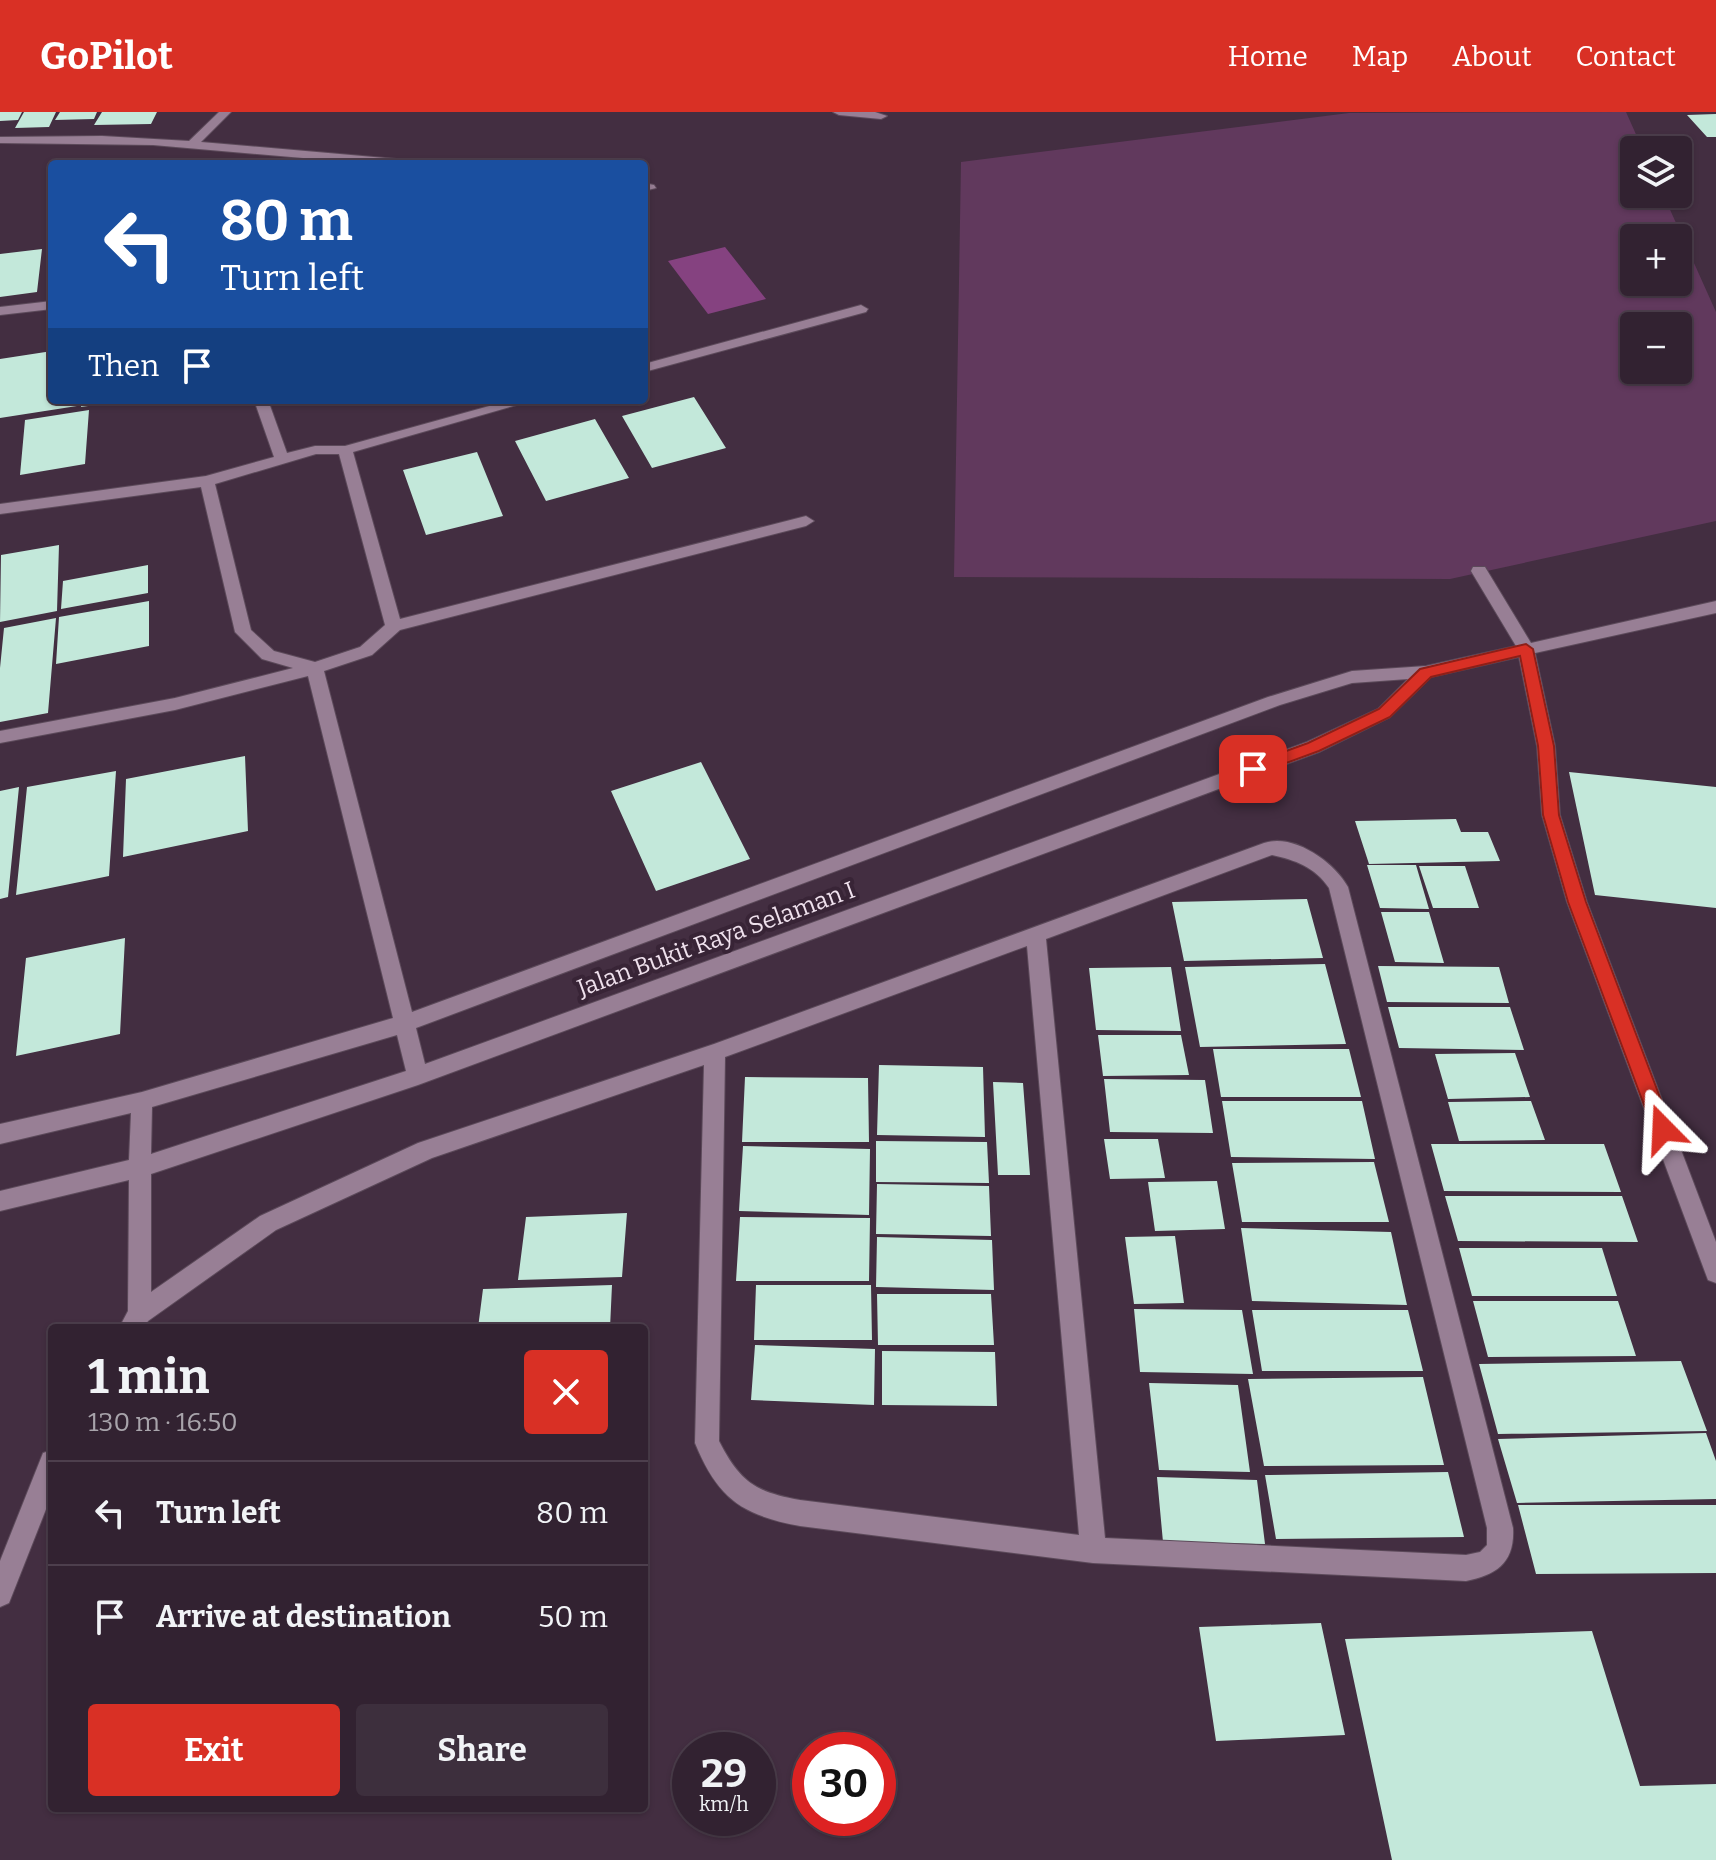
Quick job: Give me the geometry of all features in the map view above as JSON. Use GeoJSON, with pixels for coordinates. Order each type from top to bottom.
{"type":"FeatureCollection","features":[{"type":"Feature","properties":{"kind":"street"},"geometry":{"type":"LineString","coordinates":[[193,143],[225,112]]}},
{"type":"Feature","properties":{"kind":"street"},"geometry":{"type":"LineString","coordinates":[[839,112],[881,116]]}},
{"type":"Feature","properties":{"kind":"street"},"geometry":{"type":"LineString","coordinates":[[0,140],[45,138],[193,143],[367,160]]}},
{"type":"Feature","properties":{"kind":"street"},"geometry":{"type":"LineString","coordinates":[[0,311],[48,305]]}},
{"type":"Feature","properties":{"kind":"street"},"geometry":{"type":"LineString","coordinates":[[648,367],[861,309]]}},
{"type":"Feature","properties":{"kind":"street"},"geometry":{"type":"LineString","coordinates":[[262,404],[282,460]]}},
{"type":"Feature","properties":{"kind":"street"},"geometry":{"type":"LineString","coordinates":[[0,509],[207,481],[315,450],[345,450],[512,404]]}},
{"type":"Feature","properties":{"kind":"street"},"geometry":{"type":"LineString","coordinates":[[345,450],[394,626]]}},
{"type":"Feature","properties":{"kind":"street"},"geometry":{"type":"LineString","coordinates":[[207,481],[243,632],[268,655],[315,668]]}},
{"type":"Feature","properties":{"kind":"street"},"geometry":{"type":"LineString","coordinates":[[0,737],[175,704],[315,668],[366,651],[394,626],[806,521]]}},
{"type":"Feature","properties":{"kind":"street"},"geometry":{"type":"LineString","coordinates":[[1479,571],[1526,649],[1546,746],[1551,815],[1568,873],[1716,1272]]}},
{"type":"Feature","properties":{"kind":"street","name":"Jalan Bukit Raya Selaman I"},"geometry":{"type":"LineString","coordinates":[[0,1134],[142,1101],[407,1023],[1274,701],[1352,677],[1426,672],[1716,607]]}},
{"type":"Feature","properties":{"kind":"street"},"geometry":{"type":"LineString","coordinates":[[315,668],[418,1076]]}},
{"type":"Feature","properties":{"kind":"street","name":"Jalan Bukit Raya Selaman I"},"geometry":{"type":"LineString","coordinates":[[0,1201],[141,1167],[418,1076],[1313,747],[1384,713],[1426,672]]}},
{"type":"Feature","properties":{"kind":"street"},"geometry":{"type":"LineString","coordinates":[[136,1320],[268,1223],[426,1150],[715,1052],[1271,848],[1312,858],[1329,871],[1342,902],[1502,1542],[1496,1556],[1486,1565],[1466,1568],[1093,1550],[763,1507],[740,1495],[722,1473],[707,1443],[715,1052]]}},
{"type":"Feature","properties":{"kind":"street"},"geometry":{"type":"LineString","coordinates":[[1036,932],[1093,1550]]}},
{"type":"Feature","properties":{"kind":"street"},"geometry":{"type":"LineString","coordinates":[[136,1320],[142,1101]]}},
{"type":"Feature","properties":{"kind":"street"},"geometry":{"type":"LineString","coordinates":[[0,1594],[48,1472]]}},
{"type":"Feature","properties":{"kind":"shaded area"},"geometry":{"type":"Polygon","coordinates":[[[1626,112],[1637,136],[1620,136],[1620,208],[1669,208],[1676,224],[1620,224],[1620,296],[1692,296],[1692,259],[1716,312],[1716,521],[1450,579],[954,577],[961,162],[1349,113],[1626,112]]]}},
{"type":"Feature","properties":{"kind":"shaded area"},"geometry":{"type":"Polygon","coordinates":[[[725,247],[766,299],[708,314],[668,261],[725,247]]]}},
{"type":"Feature","properties":{"kind":"building"},"geometry":{"type":"Polygon","coordinates":[[[0,112],[22,112],[18,120],[0,121],[0,112]]]}},
{"type":"Feature","properties":{"kind":"building"},"geometry":{"type":"Polygon","coordinates":[[[24,112],[56,112],[49,127],[15,128],[24,112]]]}},
{"type":"Feature","properties":{"kind":"building"},"geometry":{"type":"Polygon","coordinates":[[[60,112],[97,112],[94,119],[55,120],[60,112]]]}},
{"type":"Feature","properties":{"kind":"building"},"geometry":{"type":"Polygon","coordinates":[[[102,112],[157,112],[151,124],[94,125],[102,112]]]}},
{"type":"Feature","properties":{"kind":"building"},"geometry":{"type":"Polygon","coordinates":[[[1716,114],[1716,137],[1707,137],[1687,115],[1716,114]]]}},
{"type":"Feature","properties":{"kind":"building"},"geometry":{"type":"Polygon","coordinates":[[[42,249],[37,292],[0,297],[0,254],[42,249]]]}},
{"type":"Feature","properties":{"kind":"building"},"geometry":{"type":"Polygon","coordinates":[[[48,352],[48,404],[77,406],[0,418],[0,359],[48,352]]]}},
{"type":"Feature","properties":{"kind":"building"},"geometry":{"type":"Polygon","coordinates":[[[694,397],[726,448],[652,468],[622,416],[694,397]]]}},
{"type":"Feature","properties":{"kind":"building"},"geometry":{"type":"Polygon","coordinates":[[[89,410],[85,464],[20,475],[25,420],[89,410]]]}},
{"type":"Feature","properties":{"kind":"building"},"geometry":{"type":"Polygon","coordinates":[[[595,419],[629,478],[546,501],[515,441],[595,419]]]}},
{"type":"Feature","properties":{"kind":"building"},"geometry":{"type":"Polygon","coordinates":[[[477,452],[503,516],[426,535],[403,470],[477,452]]]}},
{"type":"Feature","properties":{"kind":"building"},"geometry":{"type":"Polygon","coordinates":[[[59,545],[57,611],[0,622],[1,555],[59,545]]]}},
{"type":"Feature","properties":{"kind":"building"},"geometry":{"type":"Polygon","coordinates":[[[148,565],[148,593],[61,609],[63,581],[148,565]]]}},
{"type":"Feature","properties":{"kind":"building"},"geometry":{"type":"Polygon","coordinates":[[[149,601],[149,646],[56,664],[59,617],[149,601]]]}},
{"type":"Feature","properties":{"kind":"building"},"geometry":{"type":"Polygon","coordinates":[[[56,618],[48,713],[0,722],[4,628],[56,618]]]}},
{"type":"Feature","properties":{"kind":"building"},"geometry":{"type":"Polygon","coordinates":[[[245,756],[248,831],[123,857],[126,779],[245,756]]]}},
{"type":"Feature","properties":{"kind":"building"},"geometry":{"type":"Polygon","coordinates":[[[701,762],[750,859],[656,891],[611,791],[701,762]]]}},
{"type":"Feature","properties":{"kind":"building"},"geometry":{"type":"Polygon","coordinates":[[[116,771],[109,876],[16,895],[27,787],[116,771]]]}},
{"type":"Feature","properties":{"kind":"building"},"geometry":{"type":"Polygon","coordinates":[[[1569,772],[1716,787],[1716,908],[1595,895],[1569,772]]]}},
{"type":"Feature","properties":{"kind":"building"},"geometry":{"type":"Polygon","coordinates":[[[19,787],[8,897],[0,899],[0,791],[19,787]]]}},
{"type":"Feature","properties":{"kind":"building"},"geometry":{"type":"Polygon","coordinates":[[[1456,819],[1461,832],[1488,832],[1500,861],[1369,864],[1355,821],[1456,819]]]}},
{"type":"Feature","properties":{"kind":"building"},"geometry":{"type":"Polygon","coordinates":[[[1367,865],[1416,865],[1429,909],[1380,908],[1367,865]]]}},
{"type":"Feature","properties":{"kind":"building"},"geometry":{"type":"Polygon","coordinates":[[[1419,866],[1465,866],[1479,908],[1433,908],[1419,866]]]}},
{"type":"Feature","properties":{"kind":"building"},"geometry":{"type":"Polygon","coordinates":[[[1307,899],[1323,958],[1184,961],[1172,902],[1307,899]]]}},
{"type":"Feature","properties":{"kind":"building"},"geometry":{"type":"Polygon","coordinates":[[[1381,912],[1429,912],[1444,963],[1395,962],[1381,912]]]}},
{"type":"Feature","properties":{"kind":"building"},"geometry":{"type":"Polygon","coordinates":[[[125,938],[120,1034],[16,1056],[26,958],[125,938]]]}},
{"type":"Feature","properties":{"kind":"building"},"geometry":{"type":"Polygon","coordinates":[[[1325,964],[1346,1044],[1200,1047],[1185,967],[1325,964]]]}},
{"type":"Feature","properties":{"kind":"building"},"geometry":{"type":"Polygon","coordinates":[[[1378,966],[1499,967],[1509,1003],[1387,1002],[1378,966]]]}},
{"type":"Feature","properties":{"kind":"building"},"geometry":{"type":"Polygon","coordinates":[[[1171,967],[1181,1031],[1096,1030],[1089,968],[1171,967]]]}},
{"type":"Feature","properties":{"kind":"building"},"geometry":{"type":"Polygon","coordinates":[[[1388,1007],[1510,1007],[1524,1050],[1399,1048],[1388,1007]]]}},
{"type":"Feature","properties":{"kind":"building"},"geometry":{"type":"Polygon","coordinates":[[[1098,1035],[1181,1035],[1189,1075],[1103,1076],[1098,1035]]]}},
{"type":"Feature","properties":{"kind":"building"},"geometry":{"type":"Polygon","coordinates":[[[1213,1049],[1349,1049],[1361,1097],[1221,1097],[1213,1049]]]}},
{"type":"Feature","properties":{"kind":"building"},"geometry":{"type":"Polygon","coordinates":[[[1515,1053],[1530,1097],[1448,1099],[1435,1054],[1515,1053]]]}},
{"type":"Feature","properties":{"kind":"building"},"geometry":{"type":"Polygon","coordinates":[[[879,1065],[983,1067],[985,1137],[877,1135],[879,1065]]]}},
{"type":"Feature","properties":{"kind":"building"},"geometry":{"type":"Polygon","coordinates":[[[745,1077],[868,1078],[869,1142],[742,1142],[745,1077]]]}},
{"type":"Feature","properties":{"kind":"building"},"geometry":{"type":"Polygon","coordinates":[[[1104,1079],[1205,1080],[1213,1133],[1110,1132],[1104,1079]]]}},
{"type":"Feature","properties":{"kind":"building"},"geometry":{"type":"Polygon","coordinates":[[[993,1082],[1023,1083],[1030,1175],[998,1175],[993,1082]]]}},
{"type":"Feature","properties":{"kind":"building"},"geometry":{"type":"Polygon","coordinates":[[[1222,1101],[1362,1101],[1375,1159],[1231,1157],[1222,1101]]]}},
{"type":"Feature","properties":{"kind":"building"},"geometry":{"type":"Polygon","coordinates":[[[1531,1101],[1545,1140],[1459,1141],[1448,1102],[1531,1101]]]}},
{"type":"Feature","properties":{"kind":"building"},"geometry":{"type":"Polygon","coordinates":[[[1104,1139],[1158,1139],[1165,1178],[1110,1179],[1104,1139]]]}},
{"type":"Feature","properties":{"kind":"building"},"geometry":{"type":"Polygon","coordinates":[[[876,1141],[987,1142],[989,1183],[876,1182],[876,1141]]]}},
{"type":"Feature","properties":{"kind":"building"},"geometry":{"type":"Polygon","coordinates":[[[1431,1144],[1604,1144],[1621,1192],[1444,1191],[1431,1144]]]}},
{"type":"Feature","properties":{"kind":"building"},"geometry":{"type":"Polygon","coordinates":[[[743,1146],[870,1149],[869,1215],[739,1211],[743,1146]]]}},
{"type":"Feature","properties":{"kind":"building"},"geometry":{"type":"Polygon","coordinates":[[[1374,1162],[1389,1222],[1242,1222],[1232,1163],[1374,1162]]]}},
{"type":"Feature","properties":{"kind":"building"},"geometry":{"type":"Polygon","coordinates":[[[1217,1181],[1225,1229],[1155,1231],[1148,1182],[1217,1181]]]}},
{"type":"Feature","properties":{"kind":"building"},"geometry":{"type":"Polygon","coordinates":[[[877,1184],[989,1186],[991,1236],[876,1234],[877,1184]]]}},
{"type":"Feature","properties":{"kind":"building"},"geometry":{"type":"Polygon","coordinates":[[[1445,1196],[1622,1196],[1638,1242],[1458,1241],[1445,1196]]]}},
{"type":"Feature","properties":{"kind":"building"},"geometry":{"type":"Polygon","coordinates":[[[627,1213],[622,1277],[518,1280],[526,1217],[627,1213]]]}},
{"type":"Feature","properties":{"kind":"building"},"geometry":{"type":"Polygon","coordinates":[[[740,1217],[870,1218],[869,1281],[736,1281],[740,1217]]]}},
{"type":"Feature","properties":{"kind":"building"},"geometry":{"type":"Polygon","coordinates":[[[1241,1228],[1391,1232],[1407,1305],[1252,1301],[1241,1228]]]}},
{"type":"Feature","properties":{"kind":"building"},"geometry":{"type":"Polygon","coordinates":[[[1175,1236],[1184,1303],[1134,1304],[1125,1237],[1175,1236]]]}},
{"type":"Feature","properties":{"kind":"building"},"geometry":{"type":"Polygon","coordinates":[[[877,1237],[992,1240],[994,1290],[876,1287],[877,1237]]]}},
{"type":"Feature","properties":{"kind":"building"},"geometry":{"type":"Polygon","coordinates":[[[1459,1248],[1602,1248],[1617,1296],[1472,1296],[1459,1248]]]}},
{"type":"Feature","properties":{"kind":"building"},"geometry":{"type":"Polygon","coordinates":[[[612,1285],[610,1324],[479,1324],[483,1289],[612,1285]]]}},
{"type":"Feature","properties":{"kind":"building"},"geometry":{"type":"Polygon","coordinates":[[[756,1285],[871,1285],[872,1340],[754,1340],[756,1285]]]}},
{"type":"Feature","properties":{"kind":"building"},"geometry":{"type":"Polygon","coordinates":[[[877,1294],[991,1294],[994,1345],[878,1345],[877,1294]]]}},
{"type":"Feature","properties":{"kind":"building"},"geometry":{"type":"Polygon","coordinates":[[[1473,1301],[1618,1301],[1636,1356],[1488,1357],[1473,1301]]]}},
{"type":"Feature","properties":{"kind":"building"},"geometry":{"type":"Polygon","coordinates":[[[1134,1309],[1242,1310],[1253,1374],[1140,1372],[1134,1309]]]}},
{"type":"Feature","properties":{"kind":"building"},"geometry":{"type":"Polygon","coordinates":[[[1252,1310],[1408,1310],[1423,1371],[1262,1371],[1252,1310]]]}},
{"type":"Feature","properties":{"kind":"building"},"geometry":{"type":"Polygon","coordinates":[[[755,1345],[875,1349],[874,1405],[751,1400],[755,1345]]]}},
{"type":"Feature","properties":{"kind":"building"},"geometry":{"type":"Polygon","coordinates":[[[882,1351],[995,1352],[997,1406],[882,1405],[882,1351]]]}},
{"type":"Feature","properties":{"kind":"building"},"geometry":{"type":"Polygon","coordinates":[[[1681,1361],[1707,1431],[1498,1434],[1479,1364],[1681,1361]]]}},
{"type":"Feature","properties":{"kind":"building"},"geometry":{"type":"Polygon","coordinates":[[[1423,1377],[1444,1465],[1264,1466],[1248,1379],[1423,1377]]]}},
{"type":"Feature","properties":{"kind":"building"},"geometry":{"type":"Polygon","coordinates":[[[1149,1383],[1238,1385],[1250,1472],[1159,1470],[1149,1383]]]}},
{"type":"Feature","properties":{"kind":"building"},"geometry":{"type":"Polygon","coordinates":[[[1706,1433],[1716,1461],[1716,1499],[1517,1503],[1498,1439],[1706,1433]]]}},
{"type":"Feature","properties":{"kind":"building"},"geometry":{"type":"Polygon","coordinates":[[[1448,1472],[1464,1537],[1276,1539],[1265,1475],[1448,1472]]]}},
{"type":"Feature","properties":{"kind":"building"},"geometry":{"type":"Polygon","coordinates":[[[1157,1477],[1257,1480],[1265,1544],[1163,1542],[1157,1477]]]}},
{"type":"Feature","properties":{"kind":"building"},"geometry":{"type":"Polygon","coordinates":[[[1518,1505],[1716,1505],[1716,1573],[1536,1574],[1518,1505]]]}},
{"type":"Feature","properties":{"kind":"building"},"geometry":{"type":"Polygon","coordinates":[[[1321,1623],[1345,1735],[1216,1741],[1199,1627],[1321,1623]]]}},
{"type":"Feature","properties":{"kind":"building"},"geometry":{"type":"Polygon","coordinates":[[[1592,1631],[1640,1786],[1716,1784],[1716,1860],[1392,1860],[1345,1639],[1592,1631]]]}},
{"type":"Feature","properties":{"kind":"route"},"geometry":{"type":"LineString","coordinates":[[1253,769],[1313,747],[1384,713],[1426,672],[1526,649],[1546,746],[1551,815],[1577,902],[1663,1129]]}}]}
